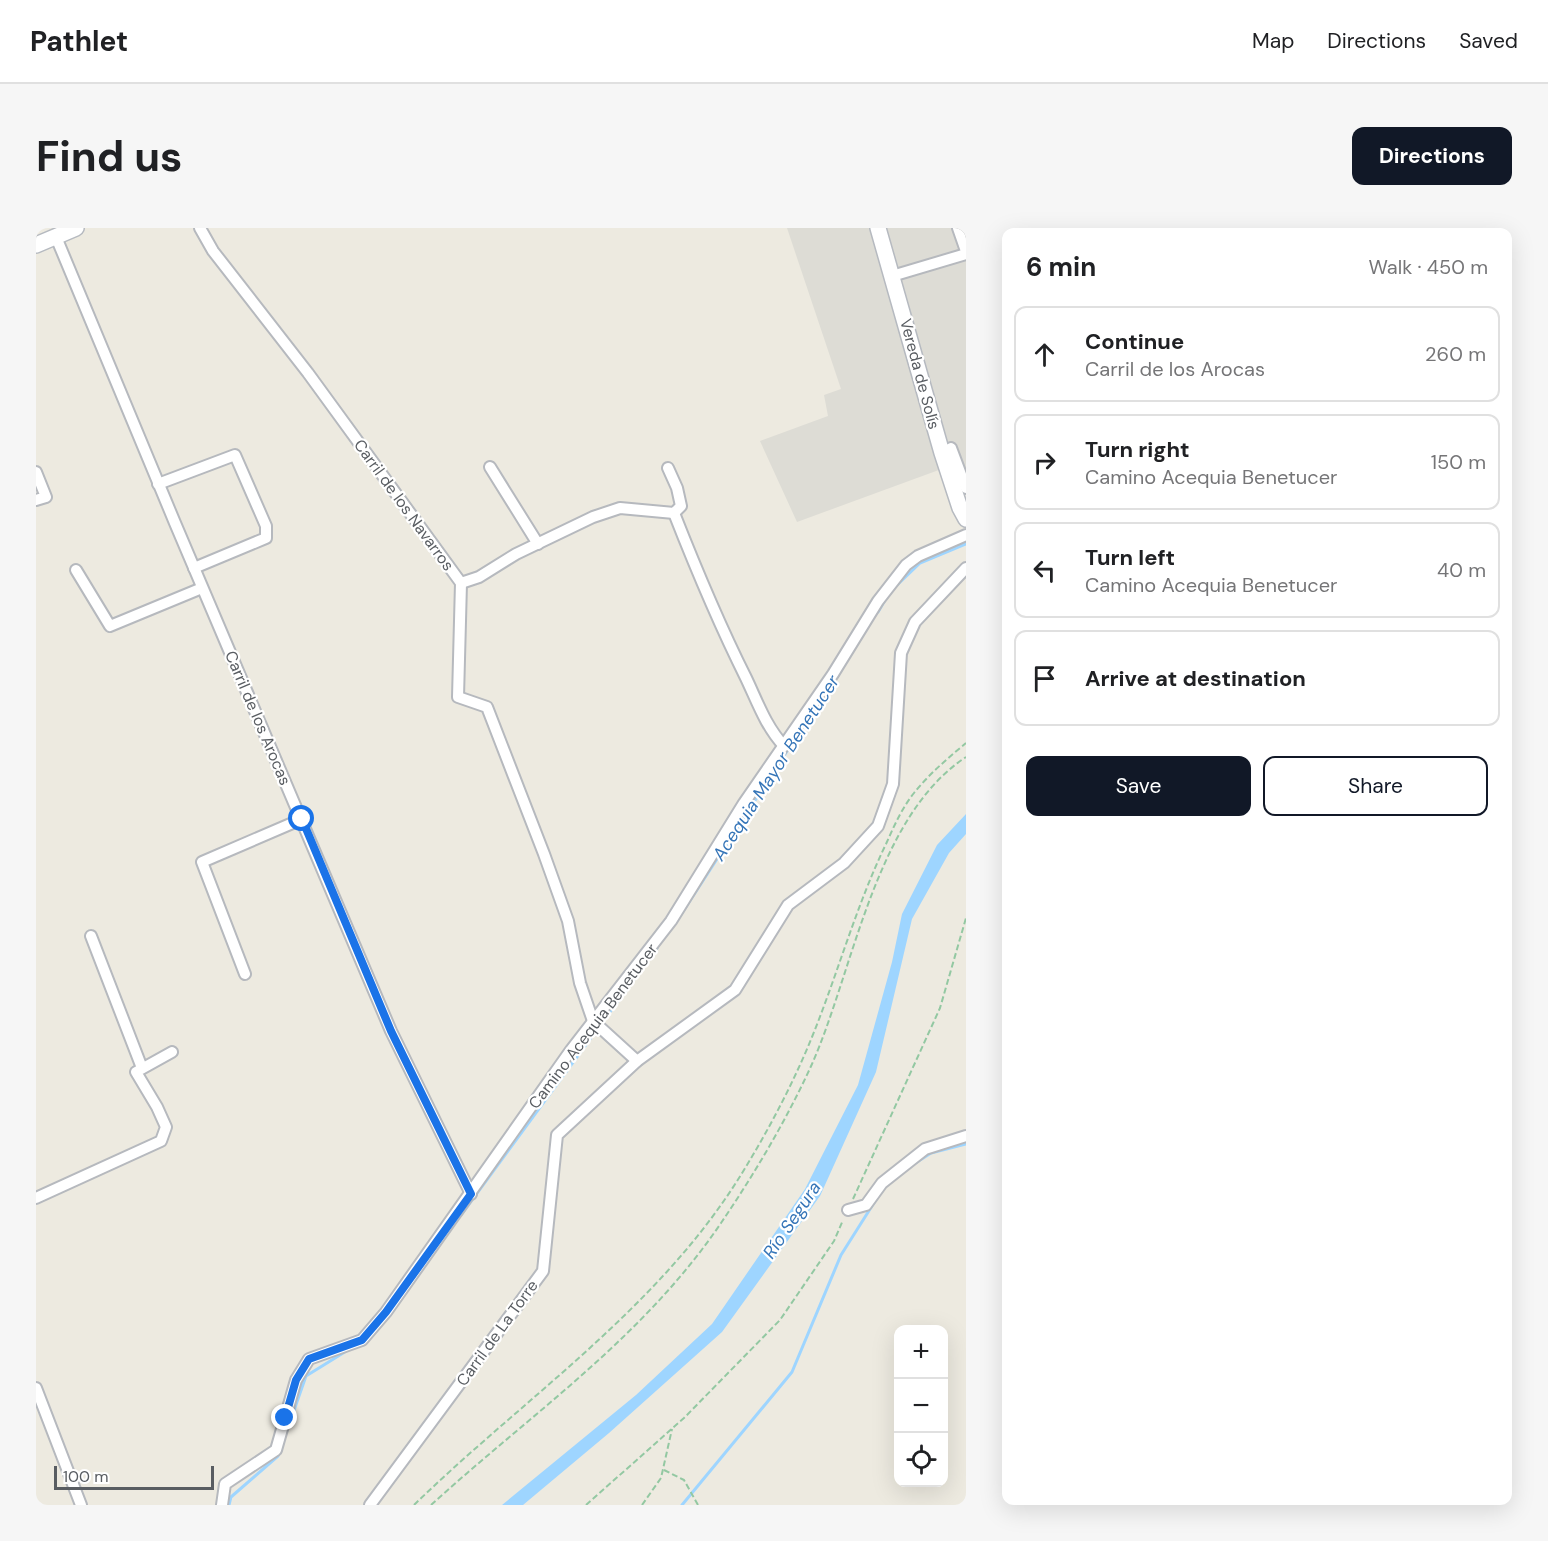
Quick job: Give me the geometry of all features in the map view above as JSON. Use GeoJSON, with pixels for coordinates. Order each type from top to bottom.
{"type":"FeatureCollection","features":[{"type":"Feature","properties":{"kind":"street"},"geometry":{"type":"LineString","coordinates":[[36,245],[76,228]]}},
{"type":"Feature","properties":{"kind":"street","name":"Carril de los Navarros"},"geometry":{"type":"LineString","coordinates":[[200,228],[213,251],[308,373],[461,583],[458,697],[487,707],[568,921],[580,983],[593,1021],[637,1061]]}},
{"type":"Feature","properties":{"kind":"street","name":"Vereda de Solís"},"geometry":{"type":"LineString","coordinates":[[878,228],[942,453],[960,508],[966,519]]}},
{"type":"Feature","properties":{"kind":"street"},"geometry":{"type":"LineString","coordinates":[[892,276],[966,252],[958,228]]}},
{"type":"Feature","properties":{"kind":"street","name":"Carril de los Arocas"},"geometry":{"type":"LineString","coordinates":[[56,237],[158,484],[391,1031],[471,1194]]}},
{"type":"Feature","properties":{"kind":"street"},"geometry":{"type":"LineString","coordinates":[[942,453],[951,448],[966,488]]}},
{"type":"Feature","properties":{"kind":"street"},"geometry":{"type":"LineString","coordinates":[[158,484],[235,455],[266,526],[266,538],[194,568]]}},
{"type":"Feature","properties":{"kind":"street"},"geometry":{"type":"LineString","coordinates":[[490,467],[538,544]]}},
{"type":"Feature","properties":{"kind":"street"},"geometry":{"type":"LineString","coordinates":[[668,468],[677,488],[681,506],[674,513]]}},
{"type":"Feature","properties":{"kind":"street"},"geometry":{"type":"LineString","coordinates":[[36,472],[46,497],[36,500]]}},
{"type":"Feature","properties":{"kind":"street"},"geometry":{"type":"LineString","coordinates":[[461,583],[479,577],[516,554],[592,517],[620,508],[674,513]]}},
{"type":"Feature","properties":{"kind":"street"},"geometry":{"type":"LineString","coordinates":[[674,513],[702,585],[732,650],[773,734],[784,746]]}},
{"type":"Feature","properties":{"kind":"street","name":"Camino Acequia Benetucer"},"geometry":{"type":"LineString","coordinates":[[222,1505],[225,1484],[276,1450],[296,1380],[309,1359],[362,1340],[386,1312],[593,1021],[671,921],[744,803],[833,674],[878,601],[906,565],[918,556],[966,535]]}},
{"type":"Feature","properties":{"kind":"street","name":"Carril de La Torre"},"geometry":{"type":"LineString","coordinates":[[370,1505],[543,1271],[557,1135],[637,1061],[735,990],[788,905],[844,863],[878,826],[893,783],[901,653],[915,622],[966,568]]}},
{"type":"Feature","properties":{"kind":"street"},"geometry":{"type":"LineString","coordinates":[[76,570],[110,626],[202,588]]}},
{"type":"Feature","properties":{"kind":"street"},"geometry":{"type":"LineString","coordinates":[[244,974],[202,861],[302,819]]}},
{"type":"Feature","properties":{"kind":"street"},"geometry":{"type":"LineString","coordinates":[[91,936],[142,1068]]}},
{"type":"Feature","properties":{"kind":"street"},"geometry":{"type":"LineString","coordinates":[[36,1198],[161,1141],[166,1127],[136,1072],[172,1052]]}},
{"type":"Feature","properties":{"kind":"street"},"geometry":{"type":"LineString","coordinates":[[848,1210],[866,1204],[882,1183],[925,1149],[966,1136]]}},
{"type":"Feature","properties":{"kind":"street"},"geometry":{"type":"LineString","coordinates":[[36,1388],[81,1505]]}},
{"type":"Feature","properties":{"kind":"path"},"geometry":{"type":"LineString","coordinates":[[414,1505],[455,1465],[561,1376],[646,1294],[690,1246],[737,1180],[784,1098],[812,1037],[878,860],[902,810],[939,765],[966,743]]}},
{"type":"Feature","properties":{"kind":"path"},"geometry":{"type":"LineString","coordinates":[[431,1505],[465,1474],[564,1393],[615,1346],[694,1261],[753,1173],[812,1063],[870,902],[901,828],[928,791],[966,757]]}},
{"type":"Feature","properties":{"kind":"path"},"geometry":{"type":"LineString","coordinates":[[586,1505],[672,1429],[780,1320],[834,1241],[940,1008],[966,918]]}},
{"type":"Feature","properties":{"kind":"path"},"geometry":{"type":"LineString","coordinates":[[642,1505],[661,1478],[672,1429]]}},
{"type":"Feature","properties":{"kind":"path"},"geometry":{"type":"LineString","coordinates":[[663,1470],[684,1480],[698,1505]]}},
{"type":"Feature","properties":{"kind":"shaded area"},"geometry":{"type":"Polygon","coordinates":[[[787,228],[964,228],[966,235],[966,495],[947,467],[797,522],[760,441],[828,416],[824,395],[841,389],[787,228]]]}},
{"type":"Feature","properties":{"kind":"water","name":"Río Segura"},"geometry":{"type":"Polygon","coordinates":[[[966,814],[966,834],[949,853],[912,919],[876,1072],[820,1196],[722,1332],[609,1433],[523,1505],[502,1505],[636,1395],[712,1324],[805,1189],[858,1085],[892,962],[902,914],[937,845],[966,814]]]}},
{"type":"Feature","properties":{"kind":"waterway","name":"Acequia Mayor Benetucer"},"geometry":{"type":"LineString","coordinates":[[895,587],[920,563],[966,544]]}},
{"type":"Feature","properties":{"kind":"waterway","name":"Acequia Mayor Benetucer"},"geometry":{"type":"LineString","coordinates":[[878,612],[885,600]]}},
{"type":"Feature","properties":{"kind":"waterway","name":"Acequia Mayor Benetucer"},"geometry":{"type":"LineString","coordinates":[[680,916],[804,725]]}},
{"type":"Feature","properties":{"kind":"waterway","name":"Acequia Mayor Benetucer"},"geometry":{"type":"LineString","coordinates":[[606,1017],[657,948]]}},
{"type":"Feature","properties":{"kind":"waterway","name":"Acequia Mayor Benetucer"},"geometry":{"type":"LineString","coordinates":[[461,1215],[590,1039]]}},
{"type":"Feature","properties":{"kind":"waterway"},"geometry":{"type":"LineString","coordinates":[[917,1162],[931,1153],[966,1144]]}},
{"type":"Feature","properties":{"kind":"waterway"},"geometry":{"type":"LineString","coordinates":[[682,1505],[792,1372],[841,1255],[877,1198]]}},
{"type":"Feature","properties":{"kind":"waterway","name":"Acequia Mayor Benetucer"},"geometry":{"type":"LineString","coordinates":[[285,1436],[306,1376],[348,1350]]}},
{"type":"Feature","properties":{"kind":"waterway","name":"Acequia Mayor Benetucer"},"geometry":{"type":"LineString","coordinates":[[229,1505],[231,1497],[278,1456],[280,1451]]}},
{"type":"Feature","properties":{"kind":"route"},"geometry":{"type":"LineString","coordinates":[[285,1418],[296,1380],[309,1359],[362,1340],[386,1312],[471,1194],[391,1031],[302,819]]}}]}
